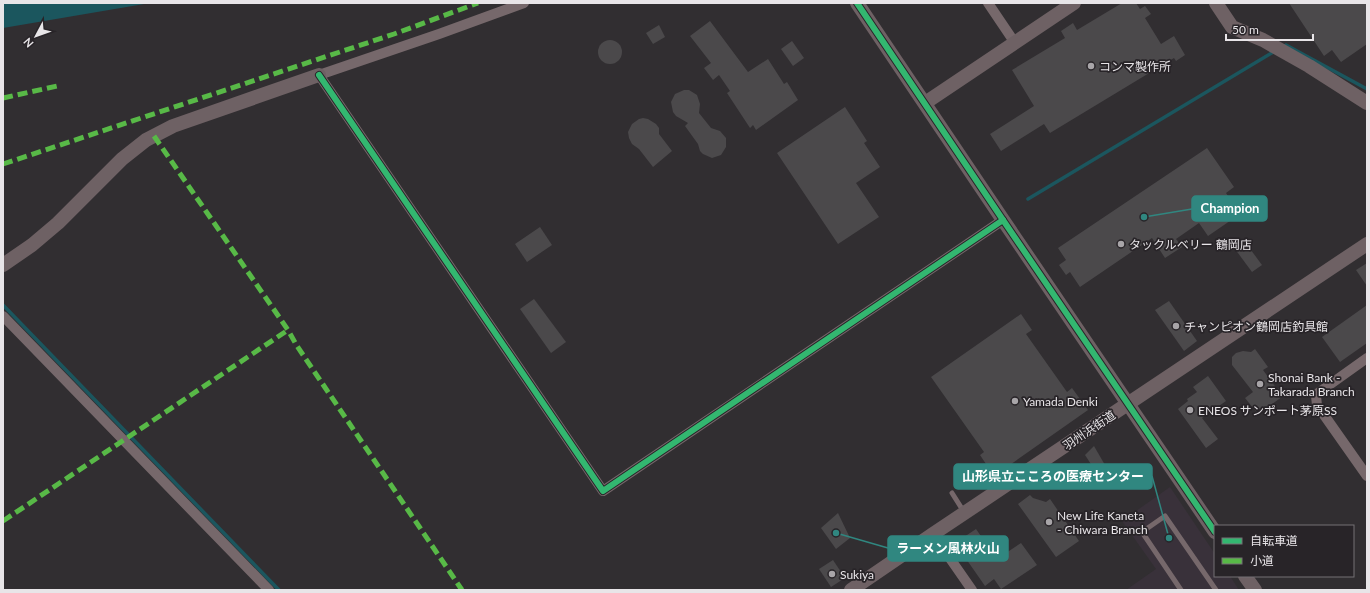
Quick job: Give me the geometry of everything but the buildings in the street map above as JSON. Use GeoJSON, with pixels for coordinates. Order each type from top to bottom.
{"type":"FeatureCollection","features":[{"type":"Feature","properties":{"kind":"street"},"geometry":{"type":"LineString","coordinates":[[3,266],[32,245],[58,223],[84,199],[100,180],[146,140],[173,126],[524,3]]}},
{"type":"Feature","properties":{"kind":"street"},"geometry":{"type":"LineString","coordinates":[[857,3],[1214,531]]}},
{"type":"Feature","properties":{"kind":"street"},"geometry":{"type":"LineString","coordinates":[[988,3],[1015,43]]}},
{"type":"Feature","properties":{"kind":"street"},"geometry":{"type":"LineString","coordinates":[[925,103],[1074,3]]}},
{"type":"Feature","properties":{"kind":"street"},"geometry":{"type":"LineString","coordinates":[[1216,3],[1232,27],[1263,40],[1309,66],[1367,103]]}},
{"type":"Feature","properties":{"kind":"street"},"geometry":{"type":"LineString","coordinates":[[319,75],[603,491],[1003,220]]}},
{"type":"Feature","properties":{"kind":"street","name":"羽州浜街道"},"geometry":{"type":"LineString","coordinates":[[851,590],[1367,244]]}},
{"type":"Feature","properties":{"kind":"street"},"geometry":{"type":"LineString","coordinates":[[3,316],[269,590]]}},
{"type":"Feature","properties":{"kind":"street"},"geometry":{"type":"LineString","coordinates":[[1367,358],[1318,393],[1316,400],[1317,405],[1367,476]]}},
{"type":"Feature","properties":{"kind":"street"},"geometry":{"type":"LineString","coordinates":[[933,534],[972,590]]}},
{"type":"Feature","properties":{"kind":"street"},"geometry":{"type":"LineString","coordinates":[[1246,577],[1255,590]]}},
{"type":"Feature","properties":{"kind":"lane"},"geometry":{"type":"LineString","coordinates":[[952,493],[965,513]]}},
{"type":"Feature","properties":{"kind":"lane"},"geometry":{"type":"LineString","coordinates":[[1181,590],[1142,532],[1166,516],[1216,590]]}},
{"type":"Feature","properties":{"kind":"shaded area"},"geometry":{"type":"Polygon","coordinates":[[[1170,487],[1214,553],[1214,577],[1231,577],[1239,590],[1126,590],[1156,569],[1122,521],[1170,487]]]}},
{"type":"Feature","properties":{"kind":"water"},"geometry":{"type":"Polygon","coordinates":[[[3,3],[150,3],[3,28],[3,3]]]}},
{"type":"Feature","properties":{"kind":"waterway"},"geometry":{"type":"LineString","coordinates":[[1282,47],[1286,45],[1367,89]]}},
{"type":"Feature","properties":{"kind":"waterway"},"geometry":{"type":"LineString","coordinates":[[1028,199],[1275,51]]}},
{"type":"Feature","properties":{"kind":"waterway"},"geometry":{"type":"LineString","coordinates":[[3,305],[279,590]]}},
{"type":"Feature","properties":{"kind":"marked path"},"geometry":{"type":"LineString","coordinates":[[3,164],[394,34],[478,3]]}},
{"type":"Feature","properties":{"kind":"marked path"},"geometry":{"type":"LineString","coordinates":[[3,98],[57,86]]}},
{"type":"Feature","properties":{"kind":"marked path"},"geometry":{"type":"LineString","coordinates":[[154,136],[288,330],[297,346],[462,590]]}},
{"type":"Feature","properties":{"kind":"marked path"},"geometry":{"type":"LineString","coordinates":[[3,521],[288,330]]}},
{"type":"Feature","properties":{"kind":"cycle path"},"geometry":{"type":"LineString","coordinates":[[857,3],[1214,531]]}},
{"type":"Feature","properties":{"kind":"cycle path"},"geometry":{"type":"LineString","coordinates":[[319,75],[603,491],[1003,220]]}},
{"type":"Feature","properties":{"kind":"place","name":"コンマ製作所"},"geometry":{"type":"Point","coordinates":[1091,66]}},
{"type":"Feature","properties":{"kind":"place","name":"Champion"},"geometry":{"type":"Point","coordinates":[1144,217]}},
{"type":"Feature","properties":{"kind":"place","name":"タックルベリー 鶴岡店"},"geometry":{"type":"Point","coordinates":[1121,244]}},
{"type":"Feature","properties":{"kind":"place","name":"チャンピオン鶴岡店釣具館"},"geometry":{"type":"Point","coordinates":[1176,326]}},
{"type":"Feature","properties":{"kind":"place","name":"Shonai Bank - Takarada Branch"},"geometry":{"type":"Point","coordinates":[1260,384]}},
{"type":"Feature","properties":{"kind":"place","name":"Yamada Denki"},"geometry":{"type":"Point","coordinates":[1015,401]}},
{"type":"Feature","properties":{"kind":"place","name":"ENEOS サンポート茅原SS"},"geometry":{"type":"Point","coordinates":[1190,410]}},
{"type":"Feature","properties":{"kind":"place","name":"New Life Kaneta - Chiwara Branch"},"geometry":{"type":"Point","coordinates":[1049,522]}},
{"type":"Feature","properties":{"kind":"place","name":"ラーメン風林火山"},"geometry":{"type":"Point","coordinates":[836,533]}},
{"type":"Feature","properties":{"kind":"place","name":"山形県立こころの医療センター"},"geometry":{"type":"Point","coordinates":[1169,538]}},
{"type":"Feature","properties":{"kind":"place","name":"Sukiya"},"geometry":{"type":"Point","coordinates":[832,574]}}]}
